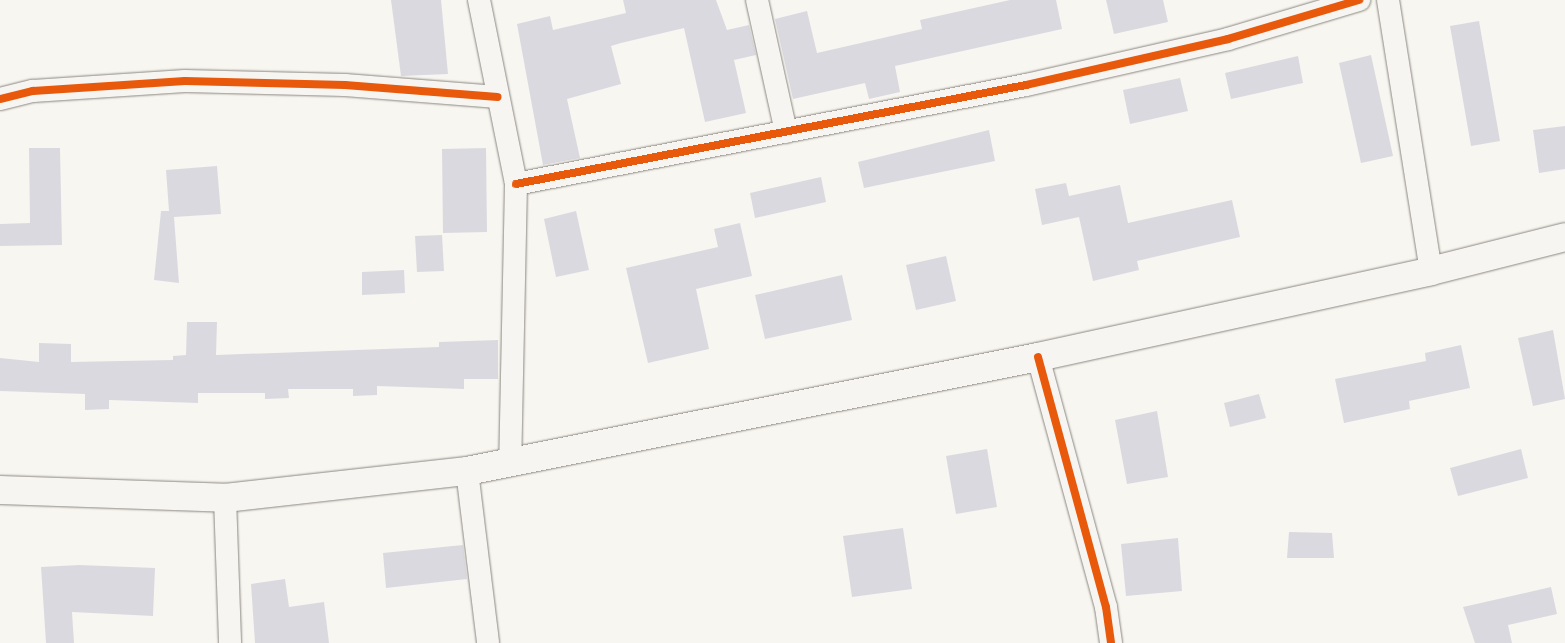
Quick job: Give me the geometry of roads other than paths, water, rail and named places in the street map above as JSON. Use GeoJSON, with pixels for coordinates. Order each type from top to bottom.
{"type":"FeatureCollection","features":[{"type":"Feature","properties":{"kind":"main road"},"geometry":{"type":"LineString","coordinates":[[0,490],[225,498],[466,471],[510,464],[1038,357],[1431,272],[1565,238]]}},
{"type":"Feature","properties":{"kind":"street"},"geometry":{"type":"LineString","coordinates":[[479,0],[516,184],[510,464]]}},
{"type":"Feature","properties":{"kind":"street"},"geometry":{"type":"LineString","coordinates":[[757,0],[786,132]]}},
{"type":"Feature","properties":{"kind":"street"},"geometry":{"type":"LineString","coordinates":[[516,184],[786,132],[1218,42],[1360,0]]}},
{"type":"Feature","properties":{"kind":"street"},"geometry":{"type":"LineString","coordinates":[[1388,0],[1431,272]]}},
{"type":"Feature","properties":{"kind":"street"},"geometry":{"type":"LineString","coordinates":[[0,99],[33,91],[185,81],[344,85],[498,97]]}},
{"type":"Feature","properties":{"kind":"street"},"geometry":{"type":"LineString","coordinates":[[1038,357],[1106,608],[1111,643]]}},
{"type":"Feature","properties":{"kind":"street"},"geometry":{"type":"LineString","coordinates":[[466,471],[488,643]]}},
{"type":"Feature","properties":{"kind":"street"},"geometry":{"type":"LineString","coordinates":[[225,498],[230,643]]}}]}
